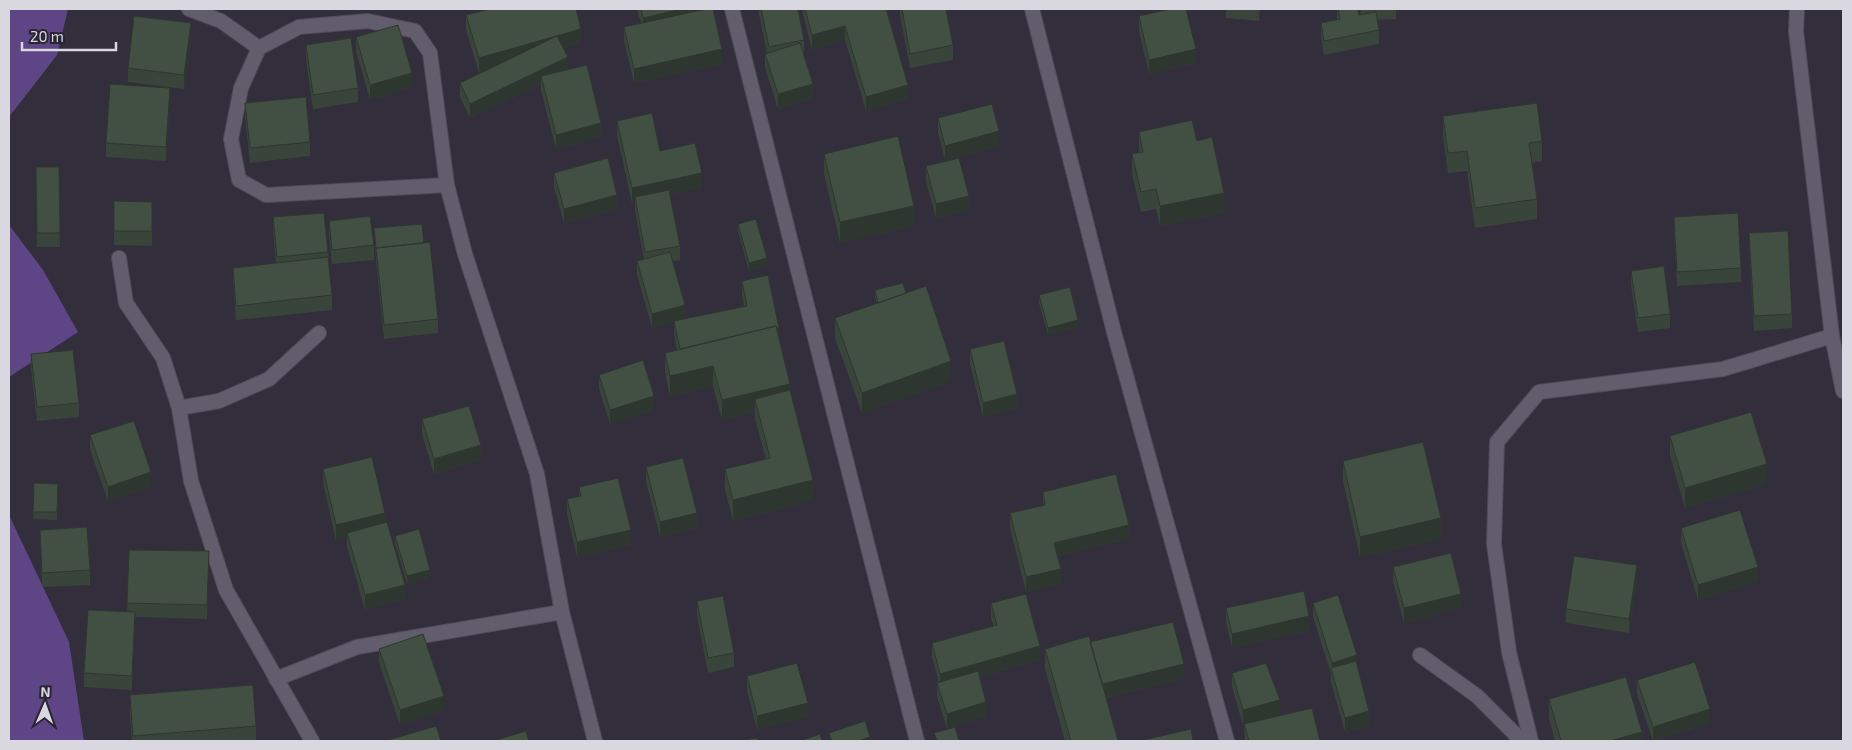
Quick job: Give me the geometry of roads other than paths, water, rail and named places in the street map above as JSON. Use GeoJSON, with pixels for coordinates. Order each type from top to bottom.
{"type":"FeatureCollection","features":[{"type":"Feature","properties":{"kind":"street"},"geometry":{"type":"LineString","coordinates":[[189,9],[221,21],[259,48]]}},
{"type":"Feature","properties":{"kind":"street"},"geometry":{"type":"LineString","coordinates":[[732,9],[917,741]]}},
{"type":"Feature","properties":{"kind":"street"},"geometry":{"type":"LineString","coordinates":[[1032,9],[1114,332],[1227,741]]}},
{"type":"Feature","properties":{"kind":"street"},"geometry":{"type":"LineString","coordinates":[[1797,9],[1796,31],[1832,336],[1843,391]]}},
{"type":"Feature","properties":{"kind":"street"},"geometry":{"type":"LineString","coordinates":[[447,185],[266,195],[239,180],[231,139],[241,88],[259,48],[299,27],[368,21],[415,31],[430,53],[447,185],[465,254],[537,474],[562,612],[595,741]]}},
{"type":"Feature","properties":{"kind":"street"},"geometry":{"type":"LineString","coordinates":[[119,258],[126,303],[164,358],[179,408],[191,481],[226,590],[312,741]]}},
{"type":"Feature","properties":{"kind":"street"},"geometry":{"type":"LineString","coordinates":[[179,408],[219,401],[269,379],[319,333]]}},
{"type":"Feature","properties":{"kind":"street"},"geometry":{"type":"LineString","coordinates":[[1531,741],[1508,652],[1494,544],[1497,442],[1539,392],[1723,369],[1832,336]]}},
{"type":"Feature","properties":{"kind":"street"},"geometry":{"type":"LineString","coordinates":[[276,678],[357,647],[562,612]]}},
{"type":"Feature","properties":{"kind":"street"},"geometry":{"type":"LineString","coordinates":[[1420,655],[1477,696],[1522,741]]}}]}
